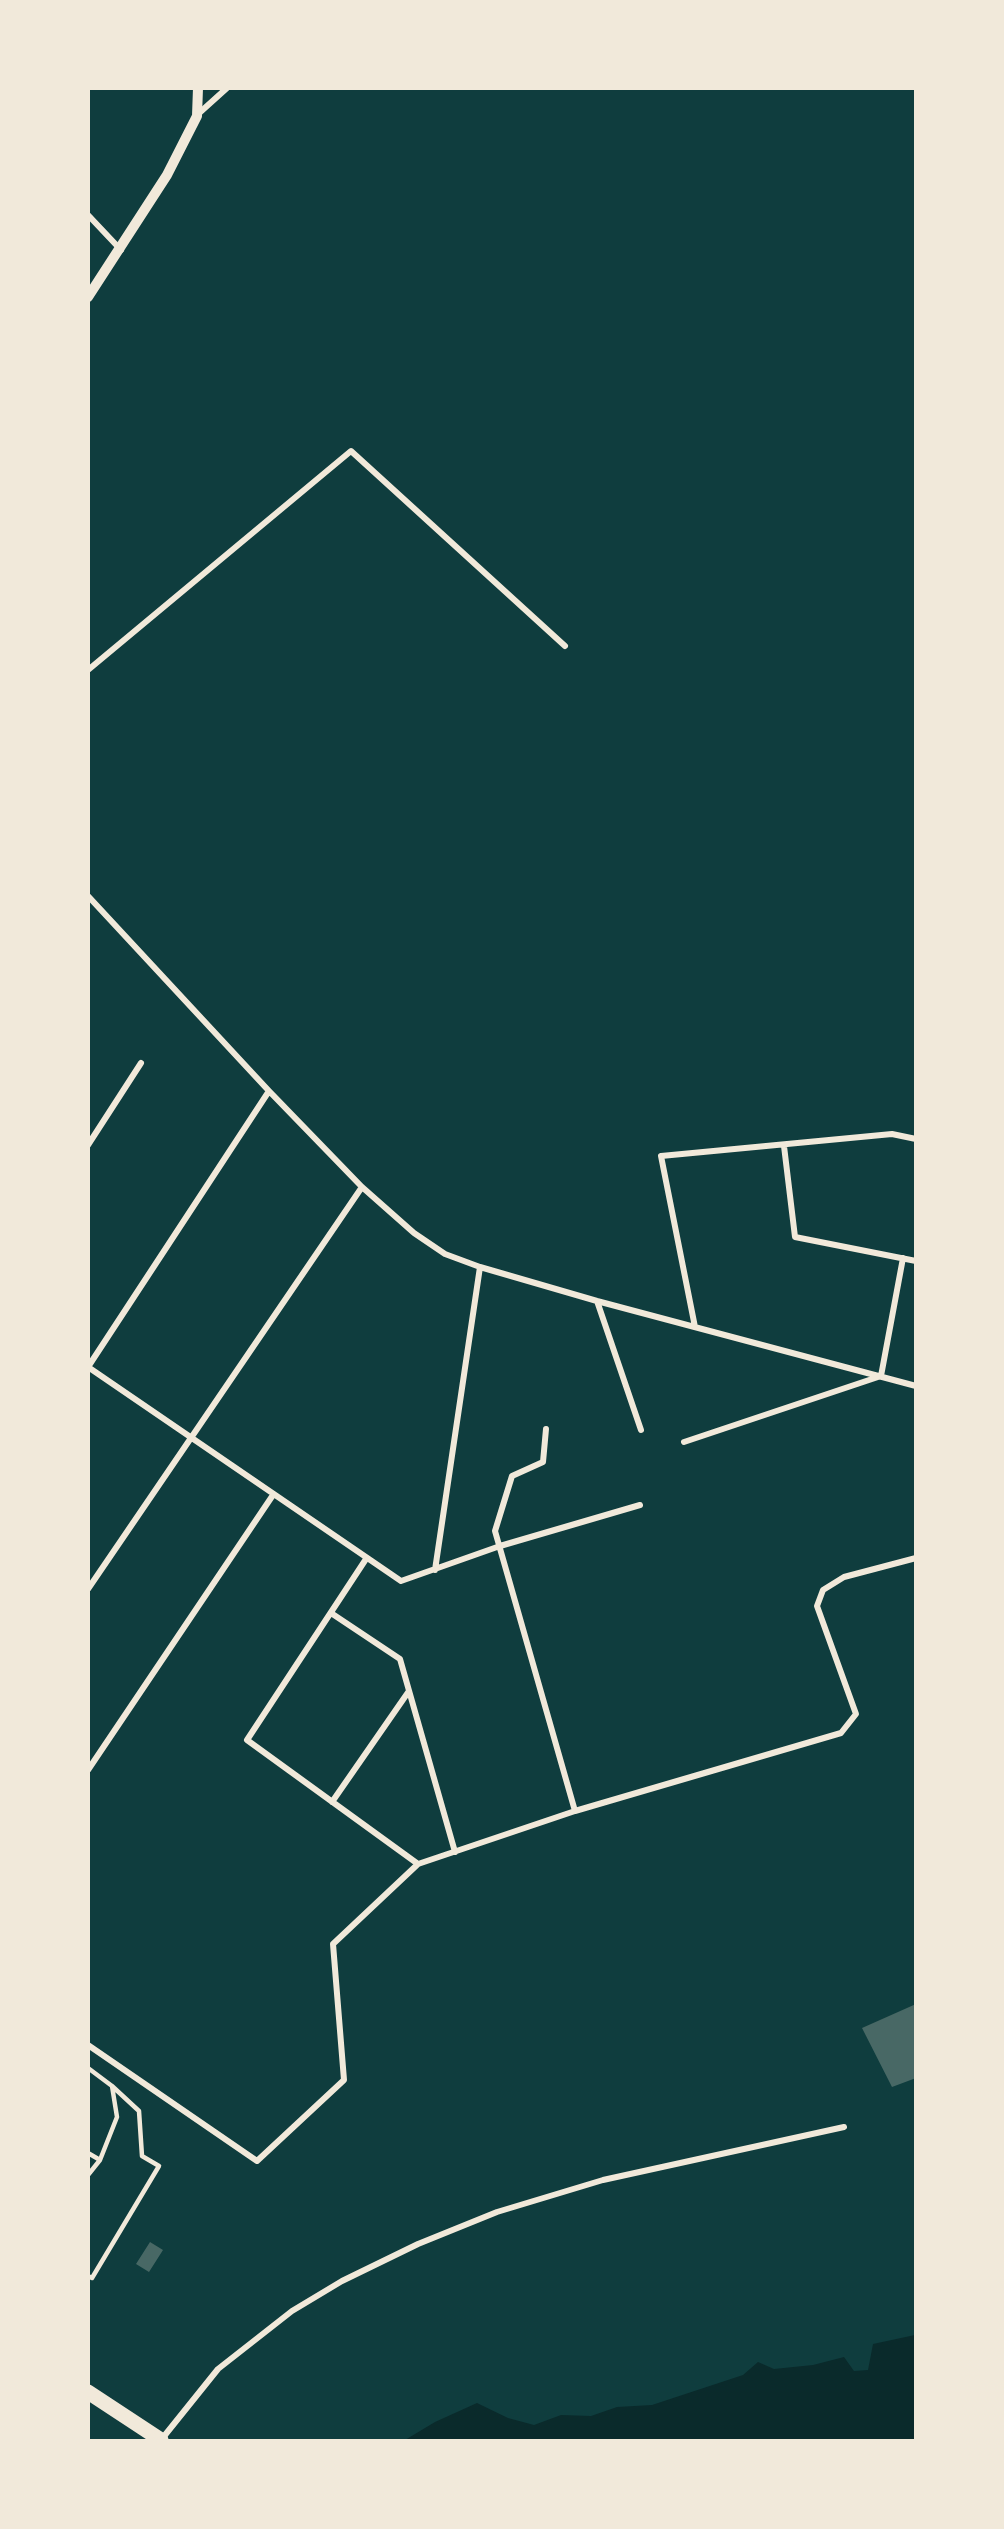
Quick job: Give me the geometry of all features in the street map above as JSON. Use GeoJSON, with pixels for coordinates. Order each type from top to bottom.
{"type":"FeatureCollection","features":[{"type":"Feature","properties":{"kind":"main road"},"geometry":{"type":"LineString","coordinates":[[88,2392],[161,2440]]}},
{"type":"Feature","properties":{"kind":"street"},"geometry":{"type":"LineString","coordinates":[[88,297],[121,250],[167,176],[196,116],[198,88]]}},
{"type":"Feature","properties":{"kind":"street"},"geometry":{"type":"LineString","coordinates":[[196,116],[228,88]]}},
{"type":"Feature","properties":{"kind":"street"},"geometry":{"type":"LineString","coordinates":[[88,215],[121,250]]}},
{"type":"Feature","properties":{"kind":"street"},"geometry":{"type":"LineString","coordinates":[[88,670],[351,451],[565,646]]}},
{"type":"Feature","properties":{"kind":"street"},"geometry":{"type":"LineString","coordinates":[[88,896],[269,1091],[363,1187],[414,1233],[445,1254],[480,1267],[597,1301],[915,1386]]}},
{"type":"Feature","properties":{"kind":"street"},"geometry":{"type":"LineString","coordinates":[[88,1145],[141,1063]]}},
{"type":"Feature","properties":{"kind":"street"},"geometry":{"type":"LineString","coordinates":[[269,1091],[89,1367],[366,1560],[401,1581],[500,1546],[640,1505]]}},
{"type":"Feature","properties":{"kind":"street"},"geometry":{"type":"LineString","coordinates":[[695,1327],[661,1156],[892,1134],[915,1139]]}},
{"type":"Feature","properties":{"kind":"street"},"geometry":{"type":"LineString","coordinates":[[784,1146],[795,1237],[915,1261]]}},
{"type":"Feature","properties":{"kind":"street"},"geometry":{"type":"LineString","coordinates":[[88,1588],[193,1439],[363,1187]]}},
{"type":"Feature","properties":{"kind":"street"},"geometry":{"type":"LineString","coordinates":[[880,1376],[903,1258]]}},
{"type":"Feature","properties":{"kind":"street"},"geometry":{"type":"LineString","coordinates":[[435,1570],[480,1267]]}},
{"type":"Feature","properties":{"kind":"street"},"geometry":{"type":"LineString","coordinates":[[597,1301],[641,1430]]}},
{"type":"Feature","properties":{"kind":"street"},"geometry":{"type":"LineString","coordinates":[[684,1442],[880,1376]]}},
{"type":"Feature","properties":{"kind":"street"},"geometry":{"type":"LineString","coordinates":[[546,1429],[543,1462],[512,1476],[495,1531],[575,1811]]}},
{"type":"Feature","properties":{"kind":"street"},"geometry":{"type":"LineString","coordinates":[[88,1770],[273,1495]]}},
{"type":"Feature","properties":{"kind":"street"},"geometry":{"type":"LineString","coordinates":[[88,2045],[257,2161],[344,2080],[333,1944],[418,1864],[575,1811],[841,1733],[856,1714],[817,1606],[823,1590],[844,1577],[915,1558]]}},
{"type":"Feature","properties":{"kind":"street"},"geometry":{"type":"LineString","coordinates":[[366,1560],[247,1740],[418,1864]]}},
{"type":"Feature","properties":{"kind":"street"},"geometry":{"type":"LineString","coordinates":[[331,1613],[400,1659],[455,1851]]}},
{"type":"Feature","properties":{"kind":"street"},"geometry":{"type":"LineString","coordinates":[[332,1802],[409,1691]]}},
{"type":"Feature","properties":{"kind":"street"},"geometry":{"type":"LineString","coordinates":[[161,2440],[218,2369],[292,2311],[342,2281],[418,2244],[497,2212],[603,2180],[844,2127]]}},
{"type":"Feature","properties":{"kind":"lane"},"geometry":{"type":"LineString","coordinates":[[88,2068],[139,2110],[142,2156],[159,2166],[92,2278],[88,2276]]}},
{"type":"Feature","properties":{"kind":"lane"},"geometry":{"type":"LineString","coordinates":[[88,2175],[100,2160],[117,2117],[112,2086]]}},
{"type":"Feature","properties":{"kind":"lane"},"geometry":{"type":"LineString","coordinates":[[88,2153],[100,2160]]}},
{"type":"Feature","properties":{"kind":"water"},"geometry":{"type":"Polygon","coordinates":[[[915,2335],[915,2440],[405,2440],[435,2422],[477,2403],[508,2418],[534,2425],[561,2415],[591,2416],[617,2407],[652,2405],[743,2375],[758,2362],[774,2369],[813,2365],[844,2357],[854,2371],[868,2370],[873,2344],[915,2335]]]}},
{"type":"Feature","properties":{"kind":"building"},"geometry":{"type":"Polygon","coordinates":[[[916,2004],[916,2078],[892,2087],[862,2028],[916,2004]]]}},
{"type":"Feature","properties":{"kind":"building"},"geometry":{"type":"Polygon","coordinates":[[[150,2242],[163,2250],[149,2272],[136,2264],[150,2242]]]}}]}
